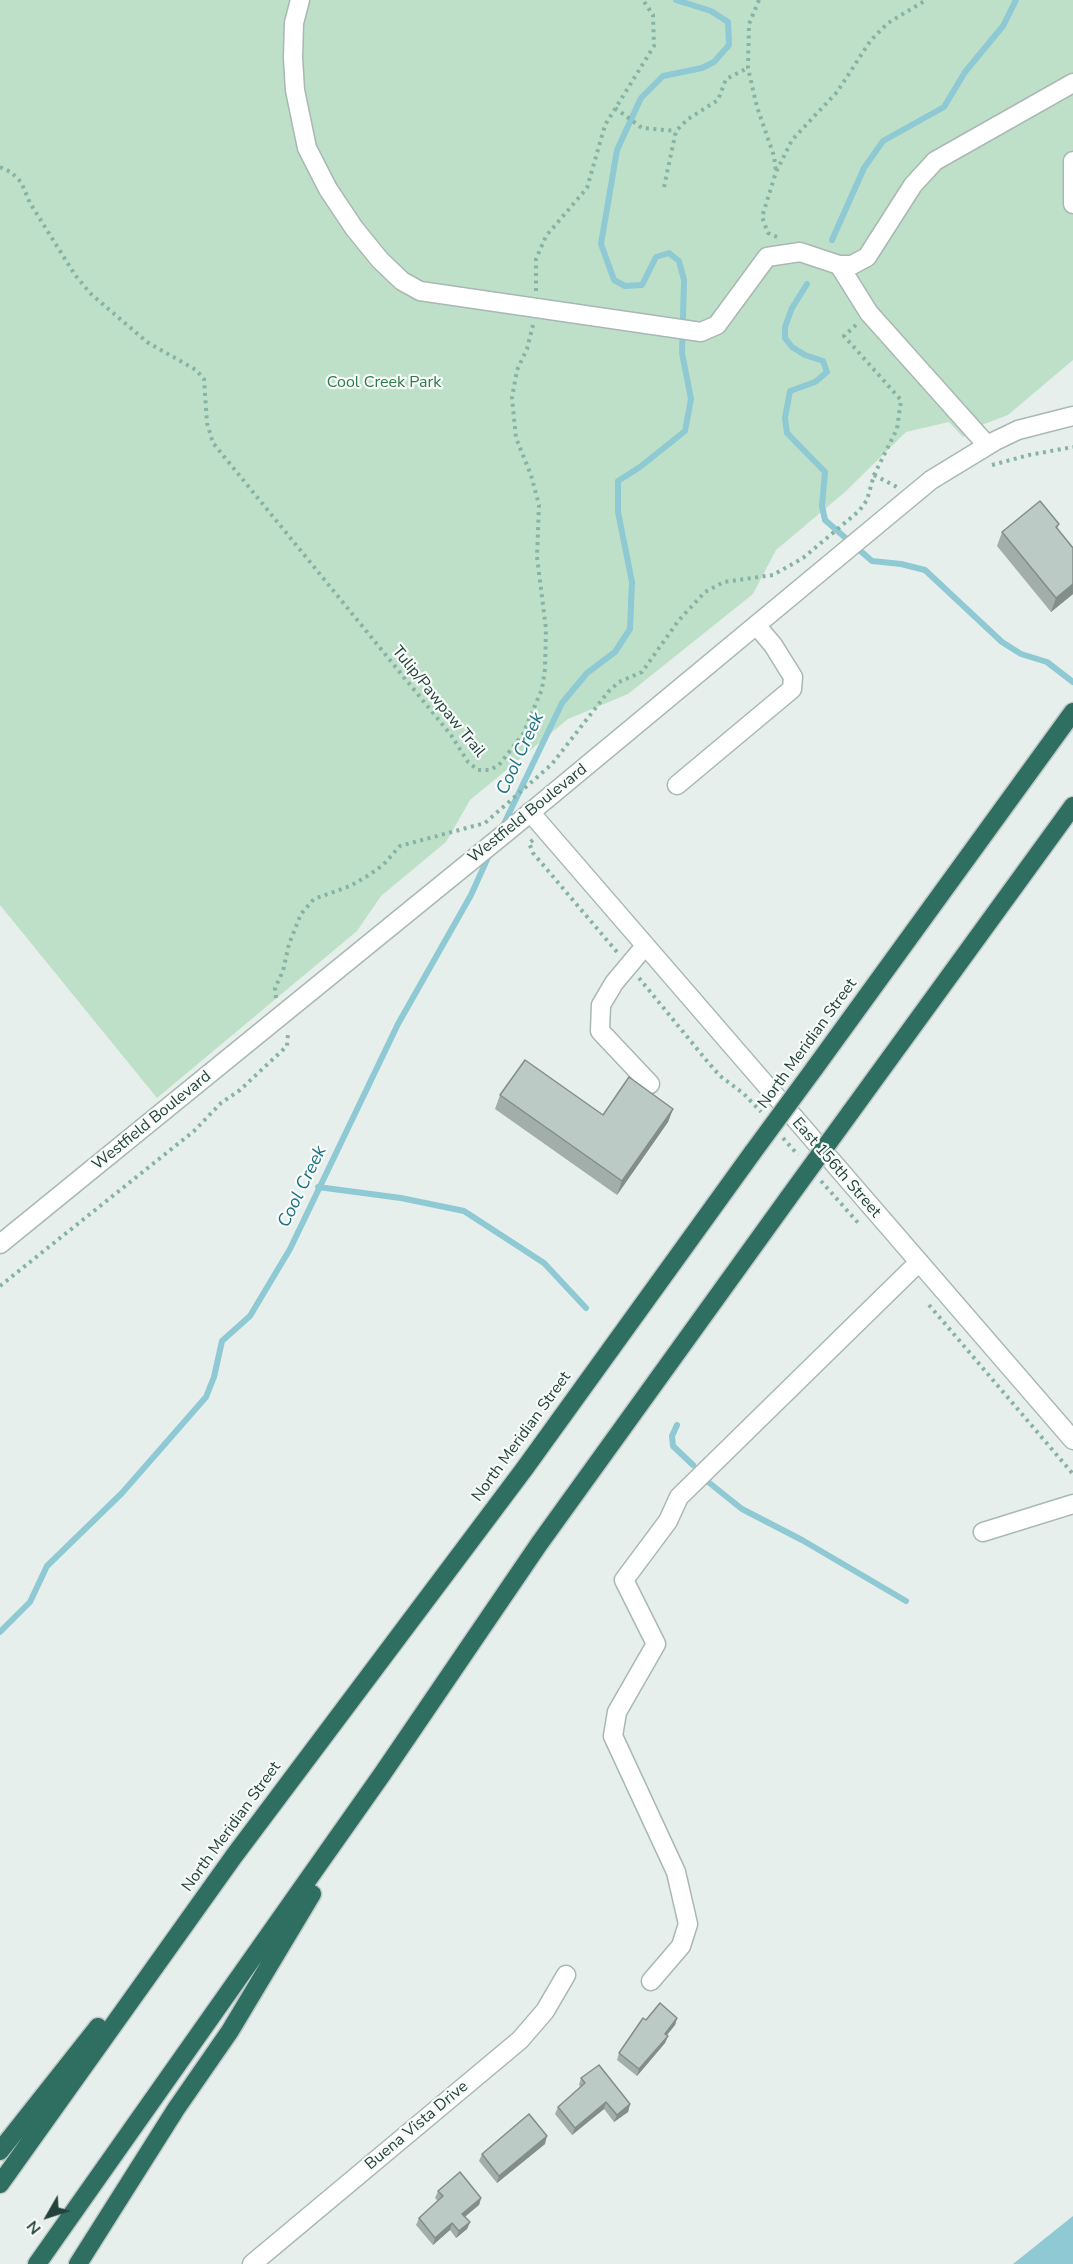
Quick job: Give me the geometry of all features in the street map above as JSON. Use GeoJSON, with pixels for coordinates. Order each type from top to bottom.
{"type":"FeatureCollection","features":[{"type":"Feature","properties":{"kind":"highway","name":"North Meridian Street"},"geometry":{"type":"LineString","coordinates":[[0,2184],[234,1856],[518,1477],[1073,712]]}},
{"type":"Feature","properties":{"kind":"highway"},"geometry":{"type":"LineString","coordinates":[[37,2264],[383,1773],[538,1544],[1073,806]]}},
{"type":"Feature","properties":{"kind":"highway"},"geometry":{"type":"LineString","coordinates":[[78,2264],[176,2109],[230,2031],[383,1773]]}},
{"type":"Feature","properties":{"kind":"highway"},"geometry":{"type":"LineString","coordinates":[[0,2151],[234,1856]]}},
{"type":"Feature","properties":{"kind":"street"},"geometry":{"type":"LineString","coordinates":[[300,0],[294,23],[293,58],[299,117],[307,148],[328,189],[354,228],[394,274],[420,291],[701,332],[717,325],[766,257],[800,252],[839,265],[852,265],[867,256],[913,185],[935,161],[1073,83]]}},
{"type":"Feature","properties":{"kind":"street"},"geometry":{"type":"LineString","coordinates":[[1073,161],[1073,204]]}},
{"type":"Feature","properties":{"kind":"street"},"geometry":{"type":"LineString","coordinates":[[839,265],[869,314],[987,445]]}},
{"type":"Feature","properties":{"kind":"street","name":"Westfield Boulevard"},"geometry":{"type":"LineString","coordinates":[[0,1244],[514,826],[931,480],[987,445],[1018,430],[1073,416]]}},
{"type":"Feature","properties":{"kind":"street"},"geometry":{"type":"LineString","coordinates":[[677,785],[792,689],[793,677],[773,645],[756,625]]}},
{"type":"Feature","properties":{"kind":"street","name":"East 156th Street"},"geometry":{"type":"LineString","coordinates":[[530,812],[1073,1440]]}},
{"type":"Feature","properties":{"kind":"street"},"geometry":{"type":"LineString","coordinates":[[645,946],[628,965],[601,1005],[600,1031],[650,1084]]}},
{"type":"Feature","properties":{"kind":"street"},"geometry":{"type":"LineString","coordinates":[[651,1982],[681,1946],[688,1924],[675,1872],[613,1736],[617,1712],[656,1644],[624,1580],[668,1521],[679,1497],[918,1263]]}},
{"type":"Feature","properties":{"kind":"street"},"geometry":{"type":"LineString","coordinates":[[983,1532],[1073,1504]]}},
{"type":"Feature","properties":{"kind":"street","name":"Buena Vista Drive"},"geometry":{"type":"LineString","coordinates":[[252,2264],[520,2040],[545,2011],[566,1975]]}},
{"type":"Feature","properties":{"kind":"path","name":"Tulip/Pawpaw Trail"},"geometry":{"type":"LineString","coordinates":[[0,167],[11,172],[21,182],[30,204],[75,275],[91,294],[147,342],[196,370],[204,379],[207,423],[213,443],[451,735],[468,762],[478,770],[490,770],[499,765],[523,734],[542,689],[545,669],[546,629],[537,557],[539,505],[531,475],[516,438],[512,398],[516,370],[527,349],[537,308],[536,260],[546,236],[587,188],[602,133],[654,46],[653,15],[642,0]]}},
{"type":"Feature","properties":{"kind":"path"},"geometry":{"type":"LineString","coordinates":[[759,0],[750,24],[748,68],[757,108],[774,156],[776,172],[797,134],[837,92],[871,40],[888,23],[926,0]]}},
{"type":"Feature","properties":{"kind":"path"},"geometry":{"type":"LineString","coordinates":[[664,187],[676,131],[688,119],[718,100],[726,79],[748,68]]}},
{"type":"Feature","properties":{"kind":"path"},"geometry":{"type":"LineString","coordinates":[[615,108],[642,128],[676,131]]}},
{"type":"Feature","properties":{"kind":"path"},"geometry":{"type":"LineString","coordinates":[[507,803],[552,764],[608,692],[619,682],[642,672],[679,620],[705,592],[724,582],[773,576],[803,558],[846,522],[867,500],[874,475],[897,429],[902,400],[844,336],[869,314]]}},
{"type":"Feature","properties":{"kind":"path"},"geometry":{"type":"LineString","coordinates":[[984,468],[1029,455],[1073,447]]}},
{"type":"Feature","properties":{"kind":"path"},"geometry":{"type":"LineString","coordinates":[[874,475],[896,487]]}},
{"type":"Feature","properties":{"kind":"path"},"geometry":{"type":"LineString","coordinates":[[529,843],[540,862],[707,1062],[720,1076],[744,1094],[768,1120]]}},
{"type":"Feature","properties":{"kind":"path"},"geometry":{"type":"LineString","coordinates":[[776,1130],[799,1156]]}},
{"type":"Feature","properties":{"kind":"path"},"geometry":{"type":"LineString","coordinates":[[815,1174],[867,1232]]}},
{"type":"Feature","properties":{"kind":"path"},"geometry":{"type":"LineString","coordinates":[[928,1303],[1073,1474]]}},
{"type":"Feature","properties":{"kind":"green space","name":"Cool Creek Park"},"geometry":{"type":"Polygon","coordinates":[[[0,0],[1073,0],[1073,360],[1008,415],[979,426],[963,437],[949,422],[906,432],[845,492],[776,550],[753,594],[628,694],[568,719],[470,800],[446,842],[381,896],[357,931],[157,1098],[0,905],[0,0]]]}},
{"type":"Feature","properties":{"kind":"water"},"geometry":{"type":"Polygon","coordinates":[[[1073,2216],[1073,2264],[1013,2264],[1073,2216]]]}},
{"type":"Feature","properties":{"kind":"building"},"geometry":{"type":"Polygon","coordinates":[[[1040,501],[1059,524],[1056,527],[1073,548],[1073,584],[1056,598],[1002,532],[1040,501]]]}},
{"type":"Feature","properties":{"kind":"building"},"geometry":{"type":"Polygon","coordinates":[[[525,1060],[603,1115],[629,1077],[673,1109],[622,1181],[500,1095],[525,1060]]]}},
{"type":"Feature","properties":{"kind":"building"},"geometry":{"type":"Polygon","coordinates":[[[660,2003],[677,2018],[665,2034],[668,2036],[639,2069],[619,2053],[643,2018],[646,2020],[660,2003]]]}},
{"type":"Feature","properties":{"kind":"building"},"geometry":{"type":"Polygon","coordinates":[[[599,2065],[630,2104],[617,2115],[606,2102],[575,2128],[558,2107],[585,2083],[581,2078],[599,2065]]]}},
{"type":"Feature","properties":{"kind":"building"},"geometry":{"type":"Polygon","coordinates":[[[529,2114],[547,2136],[499,2176],[482,2154],[529,2114]]]}},
{"type":"Feature","properties":{"kind":"building"},"geometry":{"type":"Polygon","coordinates":[[[460,2172],[481,2198],[462,2214],[470,2222],[459,2231],[452,2223],[435,2238],[419,2218],[443,2196],[438,2191],[460,2172]]]}},
{"type":"Feature","properties":{"kind":"waterway","name":"Cool Creek"},"geometry":{"type":"LineString","coordinates":[[502,828],[562,703],[587,673],[615,652],[630,629],[632,582],[618,512],[618,481],[640,467],[685,431],[691,399],[682,353],[684,280],[679,261],[669,253],[656,257],[642,285],[625,286],[614,280],[601,244],[617,150],[641,98],[663,76],[702,68],[714,62],[729,45],[728,22],[711,11],[676,0]]}},
{"type":"Feature","properties":{"kind":"waterway"},"geometry":{"type":"LineString","coordinates":[[832,240],[864,168],[883,141],[944,107],[965,72],[1003,26],[1016,0]]}},
{"type":"Feature","properties":{"kind":"waterway"},"geometry":{"type":"LineString","coordinates":[[807,284],[792,308],[785,327],[785,338],[792,347],[805,355],[823,361],[827,372],[815,382],[790,391],[785,418],[787,433],[825,472],[822,506],[825,520],[872,561],[901,564],[925,570],[1002,642],[1021,654],[1047,662],[1073,682]]}},
{"type":"Feature","properties":{"kind":"waterway","name":"Cool Creek"},"geometry":{"type":"LineString","coordinates":[[0,1632],[30,1602],[47,1566],[122,1493],[206,1397],[214,1377],[222,1341],[250,1316],[290,1249],[398,1024],[471,895],[490,853]]}},
{"type":"Feature","properties":{"kind":"waterway"},"geometry":{"type":"LineString","coordinates":[[318,1187],[401,1198],[464,1211],[544,1263],[586,1308]]}},
{"type":"Feature","properties":{"kind":"waterway"},"geometry":{"type":"LineString","coordinates":[[677,1425],[672,1436],[673,1446],[693,1465]]}},
{"type":"Feature","properties":{"kind":"waterway"},"geometry":{"type":"LineString","coordinates":[[707,1481],[742,1509],[802,1540],[906,1601]]}}]}
